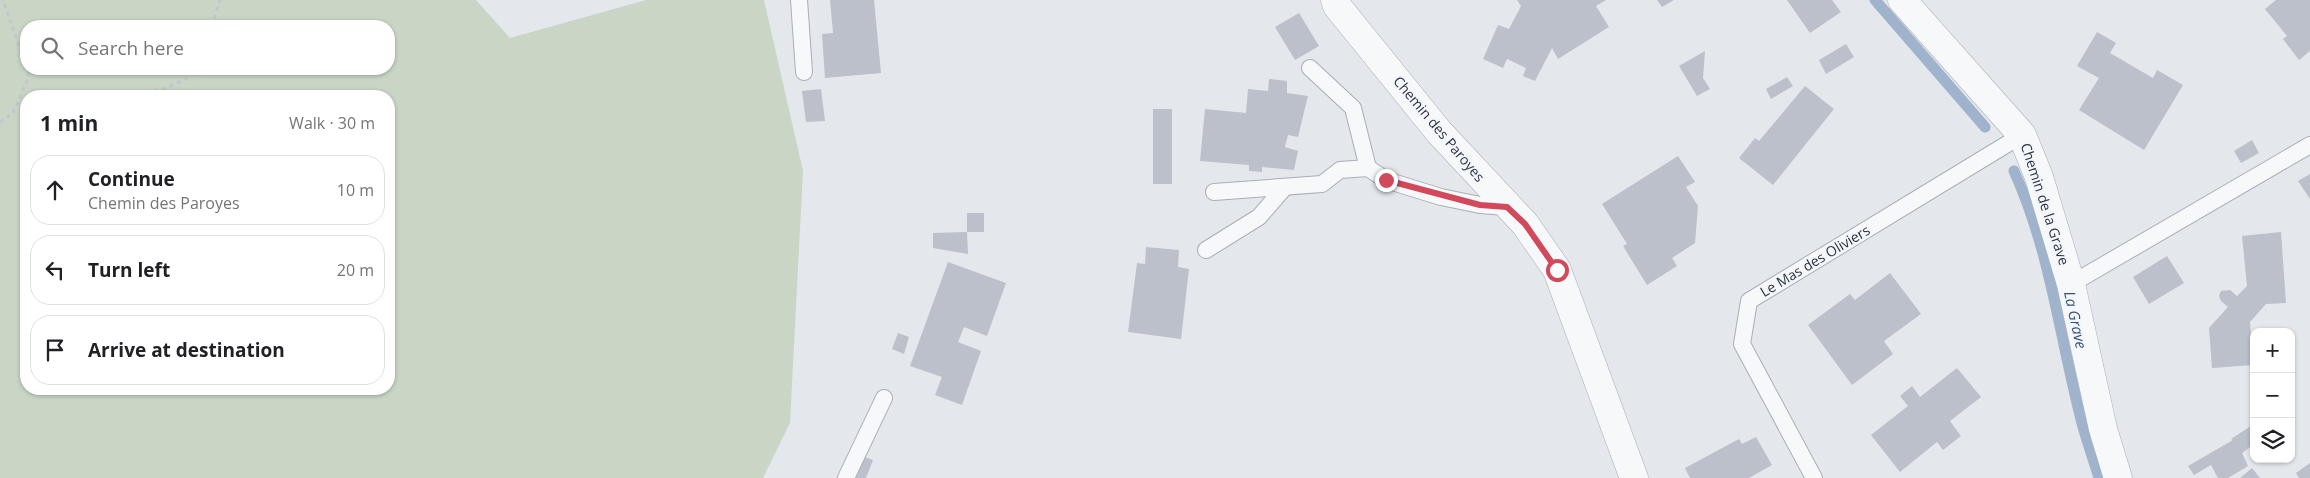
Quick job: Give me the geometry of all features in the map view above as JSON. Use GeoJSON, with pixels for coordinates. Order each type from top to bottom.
{"type":"FeatureCollection","features":[{"type":"Feature","properties":{"kind":"street","name":"Chemin des Paroyes"},"geometry":{"type":"LineString","coordinates":[[1335,0],[1337,6],[1439,132],[1507,207],[1525,224],[1557,270],[1634,478]]}},
{"type":"Feature","properties":{"kind":"street","name":"Chemin de la Grave"},"geometry":{"type":"LineString","coordinates":[[1902,0],[2022,135],[2039,177],[2071,284],[2103,429],[2118,478]]}},
{"type":"Feature","properties":{"kind":"lane"},"geometry":{"type":"LineString","coordinates":[[799,0],[804,72]]}},
{"type":"Feature","properties":{"kind":"lane"},"geometry":{"type":"LineString","coordinates":[[1310,68],[1353,108],[1368,168]]}},
{"type":"Feature","properties":{"kind":"lane","name":"Le Mas des Oliviers"},"geometry":{"type":"LineString","coordinates":[[1814,478],[1742,344],[1749,301],[2022,135]]}},
{"type":"Feature","properties":{"kind":"lane"},"geometry":{"type":"LineString","coordinates":[[2071,284],[2310,145]]}},
{"type":"Feature","properties":{"kind":"lane"},"geometry":{"type":"LineString","coordinates":[[1214,192],[1322,184],[1340,170],[1368,168],[1386,180],[1441,197],[1480,205],[1507,207]]}},
{"type":"Feature","properties":{"kind":"lane"},"geometry":{"type":"LineString","coordinates":[[1206,250],[1259,217],[1285,187]]}},
{"type":"Feature","properties":{"kind":"lane"},"geometry":{"type":"LineString","coordinates":[[846,478],[884,398]]}},
{"type":"Feature","properties":{"kind":"path"},"geometry":{"type":"LineString","coordinates":[[3,0],[20,50]]}},
{"type":"Feature","properties":{"kind":"path"},"geometry":{"type":"LineString","coordinates":[[214,20],[220,0]]}},
{"type":"Feature","properties":{"kind":"path"},"geometry":{"type":"LineString","coordinates":[[23,90],[29,75]]}},
{"type":"Feature","properties":{"kind":"path"},"geometry":{"type":"LineString","coordinates":[[157,90],[166,88],[191,75]]}},
{"type":"Feature","properties":{"kind":"path"},"geometry":{"type":"LineString","coordinates":[[0,122],[13,113],[20,97]]}},
{"type":"Feature","properties":{"kind":"green space"},"geometry":{"type":"Polygon","coordinates":[[[0,0],[476,0],[510,38],[646,0],[764,0],[803,171],[790,423],[763,478],[0,478],[0,0]]]}},
{"type":"Feature","properties":{"kind":"building"},"geometry":{"type":"Polygon","coordinates":[[[830,0],[874,0],[881,73],[825,78],[822,34],[833,33],[830,0]]]}},
{"type":"Feature","properties":{"kind":"building"},"geometry":{"type":"Polygon","coordinates":[[[1517,0],[1606,0],[1596,6],[1609,27],[1558,59],[1552,48],[1535,81],[1523,76],[1526,68],[1507,59],[1503,68],[1483,59],[1498,25],[1509,29],[1521,6],[1517,0]]]}},
{"type":"Feature","properties":{"kind":"building"},"geometry":{"type":"Polygon","coordinates":[[[1657,0],[1674,0],[1662,7],[1657,0]]]}},
{"type":"Feature","properties":{"kind":"building"},"geometry":{"type":"Polygon","coordinates":[[[1787,0],[1832,0],[1841,12],[1810,33],[1787,0]]]}},
{"type":"Feature","properties":{"kind":"building"},"geometry":{"type":"Polygon","coordinates":[[[2276,0],[2310,0],[2310,51],[2299,60],[2283,39],[2287,36],[2265,9],[2276,0]]]}},
{"type":"Feature","properties":{"kind":"building"},"geometry":{"type":"Polygon","coordinates":[[[1299,13],[1319,46],[1295,60],[1275,27],[1299,13]]]}},
{"type":"Feature","properties":{"kind":"building"},"geometry":{"type":"Polygon","coordinates":[[[2097,32],[2116,43],[2110,53],[2153,78],[2157,70],[2183,85],[2144,150],[2079,110],[2099,78],[2077,66],[2097,32]]]}},
{"type":"Feature","properties":{"kind":"building"},"geometry":{"type":"Polygon","coordinates":[[[1846,44],[1854,57],[1826,74],[1819,60],[1846,44]]]}},
{"type":"Feature","properties":{"kind":"building"},"geometry":{"type":"Polygon","coordinates":[[[1705,51],[1703,78],[1710,89],[1697,96],[1679,66],[1705,51]]]}},
{"type":"Feature","properties":{"kind":"building"},"geometry":{"type":"Polygon","coordinates":[[[1787,77],[1793,86],[1771,99],[1766,89],[1787,77]]]}},
{"type":"Feature","properties":{"kind":"building"},"geometry":{"type":"Polygon","coordinates":[[[1269,79],[1287,81],[1287,93],[1308,96],[1298,137],[1288,135],[1285,147],[1298,151],[1294,170],[1262,167],[1262,172],[1249,171],[1249,165],[1200,161],[1205,109],[1246,113],[1248,89],[1268,91],[1269,79]]]}},
{"type":"Feature","properties":{"kind":"building"},"geometry":{"type":"Polygon","coordinates":[[[1805,86],[1834,109],[1773,185],[1739,158],[1755,138],[1759,141],[1805,86]]]}},
{"type":"Feature","properties":{"kind":"building"},"geometry":{"type":"Polygon","coordinates":[[[821,89],[825,121],[806,122],[802,91],[821,89]]]}},
{"type":"Feature","properties":{"kind":"building"},"geometry":{"type":"Polygon","coordinates":[[[1153,109],[1172,109],[1172,184],[1153,184],[1153,109]]]}},
{"type":"Feature","properties":{"kind":"building"},"geometry":{"type":"Polygon","coordinates":[[[2252,140],[2259,153],[2241,163],[2234,151],[2252,140]]]}},
{"type":"Feature","properties":{"kind":"building"},"geometry":{"type":"Polygon","coordinates":[[[1678,156],[1695,182],[1686,187],[1698,206],[1695,243],[1672,258],[1677,266],[1647,285],[1623,246],[1627,244],[1602,204],[1678,156]]]}},
{"type":"Feature","properties":{"kind":"building"},"geometry":{"type":"Polygon","coordinates":[[[2310,174],[2310,199],[2298,181],[2310,174]]]}},
{"type":"Feature","properties":{"kind":"building"},"geometry":{"type":"Polygon","coordinates":[[[967,213],[984,213],[984,232],[967,232],[967,213]]]}},
{"type":"Feature","properties":{"kind":"building"},"geometry":{"type":"Polygon","coordinates":[[[967,232],[968,254],[933,248],[933,233],[967,232]]]}},
{"type":"Feature","properties":{"kind":"building"},"geometry":{"type":"Polygon","coordinates":[[[2281,232],[2286,303],[2266,304],[2250,322],[2250,365],[2212,368],[2209,328],[2228,307],[2221,301],[2219,296],[2221,291],[2230,290],[2237,296],[2247,286],[2242,236],[2281,232]]]}},
{"type":"Feature","properties":{"kind":"building"},"geometry":{"type":"Polygon","coordinates":[[[1146,247],[1179,250],[1178,267],[1189,269],[1181,339],[1128,332],[1137,263],[1145,264],[1146,247]]]}},
{"type":"Feature","properties":{"kind":"building"},"geometry":{"type":"Polygon","coordinates":[[[2167,256],[2184,283],[2149,304],[2133,277],[2167,256]]]}},
{"type":"Feature","properties":{"kind":"building"},"geometry":{"type":"Polygon","coordinates":[[[948,262],[1006,283],[987,336],[964,327],[958,342],[981,351],[962,405],[935,395],[942,377],[910,366],[948,262]]]}},
{"type":"Feature","properties":{"kind":"building"},"geometry":{"type":"Polygon","coordinates":[[[1890,273],[1921,314],[1884,341],[1893,354],[1852,385],[1808,325],[1850,294],[1855,300],[1890,273]]]}},
{"type":"Feature","properties":{"kind":"building"},"geometry":{"type":"Polygon","coordinates":[[[898,333],[909,337],[904,354],[892,349],[898,333]]]}},
{"type":"Feature","properties":{"kind":"building"},"geometry":{"type":"Polygon","coordinates":[[[1957,368],[1981,397],[1950,421],[1961,436],[1943,450],[1937,442],[1900,472],[1871,435],[1908,406],[1900,396],[1912,386],[1920,397],[1957,368]]]}},
{"type":"Feature","properties":{"kind":"building"},"geometry":{"type":"Polygon","coordinates":[[[2250,427],[2250,447],[2242,453],[2248,466],[2228,478],[2218,478],[2211,465],[2194,475],[2188,466],[2233,440],[2231,439],[2250,427]]]}},
{"type":"Feature","properties":{"kind":"building"},"geometry":{"type":"Polygon","coordinates":[[[1756,437],[1772,465],[1749,478],[1690,478],[1685,468],[1739,439],[1742,444],[1756,437]]]}},
{"type":"Feature","properties":{"kind":"building"},"geometry":{"type":"Polygon","coordinates":[[[865,457],[873,460],[866,478],[856,478],[865,457]]]}},
{"type":"Feature","properties":{"kind":"building"},"geometry":{"type":"Polygon","coordinates":[[[2310,463],[2310,478],[2299,478],[2296,473],[2310,463]]]}},
{"type":"Feature","properties":{"kind":"building"},"geometry":{"type":"Polygon","coordinates":[[[2252,468],[2260,478],[2240,478],[2252,468]]]}},
{"type":"Feature","properties":{"kind":"waterway","name":"La Grave"},"geometry":{"type":"LineString","coordinates":[[1875,0],[1985,127]]}},
{"type":"Feature","properties":{"kind":"waterway","name":"La Grave"},"geometry":{"type":"LineString","coordinates":[[2014,171],[2027,202],[2046,265],[2075,395],[2099,478]]}},
{"type":"Feature","properties":{"kind":"route"},"geometry":{"type":"LineString","coordinates":[[1386,180],[1441,197],[1480,205],[1507,207],[1525,224],[1557,270]]}}]}
